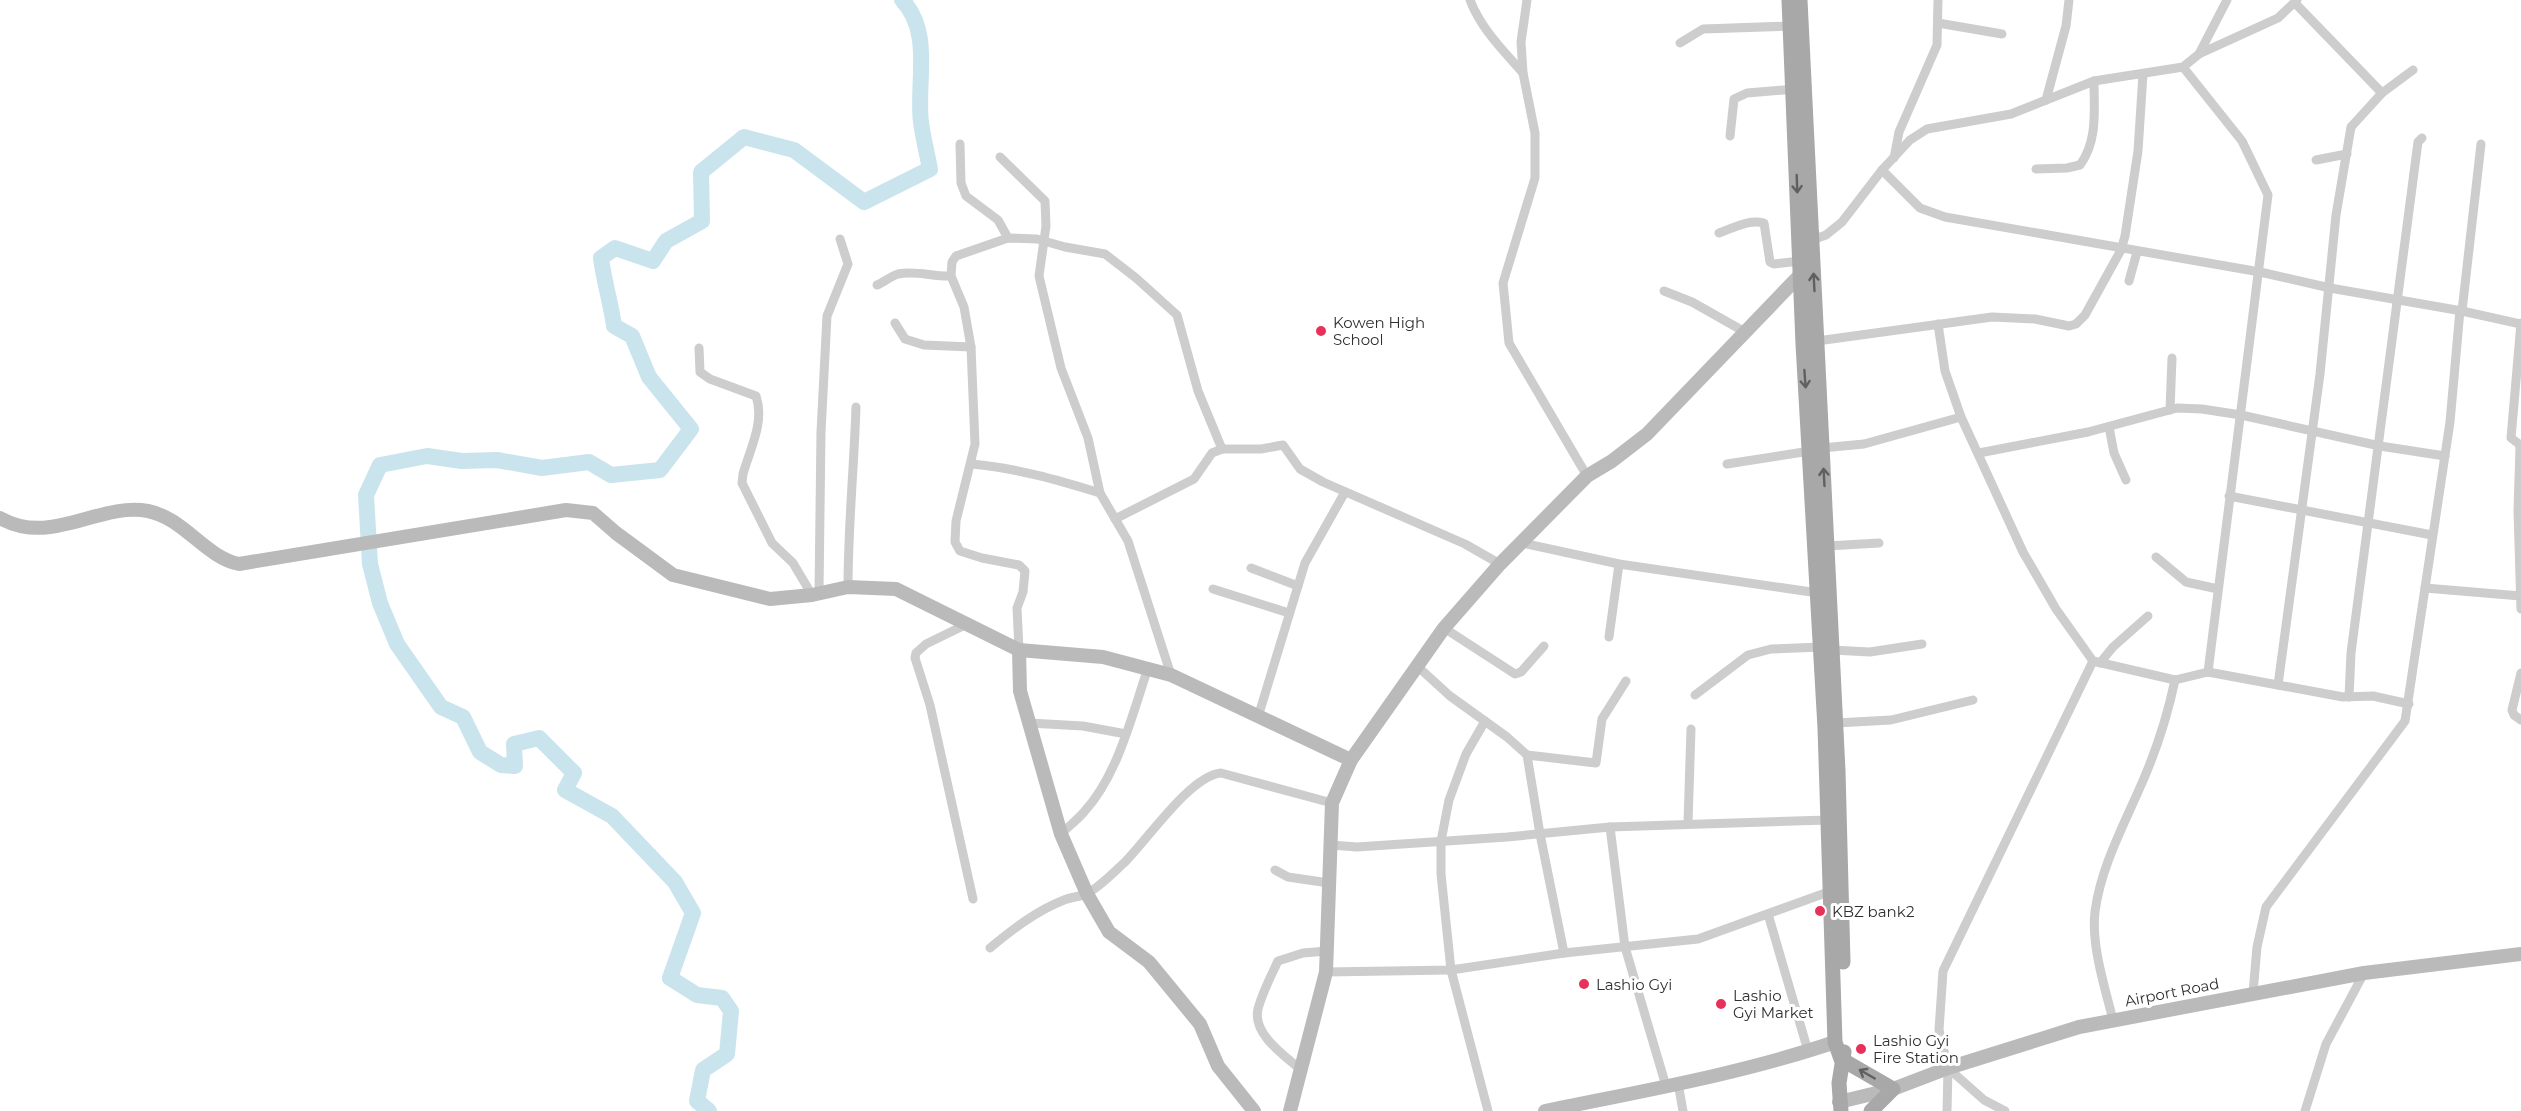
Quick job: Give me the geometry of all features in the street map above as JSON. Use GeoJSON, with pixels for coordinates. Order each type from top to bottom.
{"type":"FeatureCollection","features":[{"type":"Feature","properties":{"kind":"main road"},"geometry":{"type":"LineString","coordinates":[[1790,0],[1800,268],[1827,546],[1828,820],[1835,1042],[1841,1059],[1893,1089],[1871,1111]]}},
{"type":"Feature","properties":{"kind":"main road"},"geometry":{"type":"LineString","coordinates":[[1800,0],[1817,341],[1818,593],[1836,723],[1845,1030],[1841,1059],[1840,1107]]}},
{"type":"Feature","properties":{"kind":"street"},"geometry":{"type":"LineString","coordinates":[[1470,0],[1491,37],[1523,73]]}},
{"type":"Feature","properties":{"kind":"street"},"geometry":{"type":"LineString","coordinates":[[1527,0],[1521,42],[1523,73],[1535,133],[1535,178],[1503,283],[1505,320],[1509,343],[1587,476]]}},
{"type":"Feature","properties":{"kind":"street"},"geometry":{"type":"LineString","coordinates":[[1894,158],[1899,132],[1937,45],[1938,0]]}},
{"type":"Feature","properties":{"kind":"street"},"geometry":{"type":"LineString","coordinates":[[2046,100],[2066,26],[2068,0]]}},
{"type":"Feature","properties":{"kind":"street"},"geometry":{"type":"LineString","coordinates":[[2199,54],[2227,0]]}},
{"type":"Feature","properties":{"kind":"street"},"geometry":{"type":"LineString","coordinates":[[1812,240],[1826,235],[1842,222],[1882,170],[1910,140],[1927,129],[2010,114],[2094,81],[2183,67],[2199,54],[2278,18],[2296,2],[2382,93]]}},
{"type":"Feature","properties":{"kind":"street"},"geometry":{"type":"LineString","coordinates":[[1938,23],[2002,34]]}},
{"type":"Feature","properties":{"kind":"street"},"geometry":{"type":"LineString","coordinates":[[1680,43],[1703,29],[1791,26]]}},
{"type":"Feature","properties":{"kind":"street"},"geometry":{"type":"LineString","coordinates":[[2183,67],[2241,141],[2268,195],[2208,672]]}},
{"type":"Feature","properties":{"kind":"street"},"geometry":{"type":"LineString","coordinates":[[2278,685],[2330,288],[2336,215],[2351,127],[2382,93],[2413,70]]}},
{"type":"Feature","properties":{"kind":"street"},"geometry":{"type":"LineString","coordinates":[[1817,341],[1992,316],[2035,319],[2069,326],[2076,324],[2085,315],[2121,250],[2138,151],[2143,74]]}},
{"type":"Feature","properties":{"kind":"street"},"geometry":{"type":"LineString","coordinates":[[2036,169],[2067,168],[2080,165],[2089,153],[2094,128],[2094,81]]}},
{"type":"Feature","properties":{"kind":"street"},"geometry":{"type":"LineString","coordinates":[[1730,136],[1734,99],[1746,93],[1794,88]]}},
{"type":"Feature","properties":{"kind":"street"},"geometry":{"type":"LineString","coordinates":[[2349,697],[2351,653],[2380,446],[2397,300],[2418,142],[2422,138]]}},
{"type":"Feature","properties":{"kind":"street"},"geometry":{"type":"LineString","coordinates":[[960,144],[961,183],[966,196],[998,220],[1008,238]]}},
{"type":"Feature","properties":{"kind":"street"},"geometry":{"type":"LineString","coordinates":[[2253,993],[2257,947],[2266,907],[2405,721],[2445,456],[2481,144]]}},
{"type":"Feature","properties":{"kind":"street"},"geometry":{"type":"LineString","coordinates":[[2316,160],[2347,154]]}},
{"type":"Feature","properties":{"kind":"street"},"geometry":{"type":"LineString","coordinates":[[1000,157],[1045,201],[1046,226],[1039,276],[1061,368],[1088,438],[1100,493],[1128,541],[1171,675]]}},
{"type":"Feature","properties":{"kind":"street"},"geometry":{"type":"LineString","coordinates":[[1882,170],[1920,208],[1945,217],[2121,250],[2260,272],[2330,288],[2521,324],[2511,438],[2520,444],[2521,609]]}},
{"type":"Feature","properties":{"kind":"street"},"geometry":{"type":"LineString","coordinates":[[1719,233],[1753,222],[1761,222],[1767,230],[1770,262],[1800,268]]}},
{"type":"Feature","properties":{"kind":"street"},"geometry":{"type":"LineString","coordinates":[[1222,448],[1198,391],[1177,315],[1137,278],[1105,254],[1065,247],[1043,240],[1008,238],[956,256],[952,262],[951,276],[964,307],[971,347],[975,444],[972,464],[961,495],[955,542],[960,551],[1019,565],[1025,571],[1023,592],[1017,608],[1020,691],[1061,834],[1086,894],[1109,932],[1149,962],[1200,1024],[1218,1066],[1254,1111]]}},
{"type":"Feature","properties":{"kind":"street"},"geometry":{"type":"LineString","coordinates":[[815,593],[827,316],[848,264],[840,239]]}},
{"type":"Feature","properties":{"kind":"street"},"geometry":{"type":"LineString","coordinates":[[2129,281],[2137,252]]}},
{"type":"Feature","properties":{"kind":"street"},"geometry":{"type":"LineString","coordinates":[[1290,1111],[1326,972],[1332,803],[1351,760],[1444,628],[1500,564],[1587,476],[1612,461],[1647,434],[1745,332],[1800,268]]}},
{"type":"Feature","properties":{"kind":"street"},"geometry":{"type":"LineString","coordinates":[[877,285],[897,274],[951,276]]}},
{"type":"Feature","properties":{"kind":"street"},"geometry":{"type":"LineString","coordinates":[[1664,291],[1692,302],[1745,332]]}},
{"type":"Feature","properties":{"kind":"street"},"geometry":{"type":"LineString","coordinates":[[895,323],[905,339],[924,345],[971,347]]}},
{"type":"Feature","properties":{"kind":"street"},"geometry":{"type":"LineString","coordinates":[[1938,324],[1945,371],[1961,417],[2023,552],[2056,609],[2097,662],[2175,680],[2208,672],[2349,697],[2373,696],[2409,704]]}},
{"type":"Feature","properties":{"kind":"street"},"geometry":{"type":"LineString","coordinates":[[699,348],[700,372],[756,396],[760,407],[760,419],[742,483],[772,543],[794,563],[815,593]]}},
{"type":"Feature","properties":{"kind":"street"},"geometry":{"type":"LineString","coordinates":[[2170,410],[2172,358]]}},
{"type":"Feature","properties":{"kind":"street"},"geometry":{"type":"LineString","coordinates":[[848,587],[848,528],[853,484],[856,407]]}},
{"type":"Feature","properties":{"kind":"street"},"geometry":{"type":"LineString","coordinates":[[1979,453],[2109,427],[2177,408],[2241,415],[2380,446],[2445,456]]}},
{"type":"Feature","properties":{"kind":"street"},"geometry":{"type":"LineString","coordinates":[[1727,464],[1816,449],[1864,444],[1961,417]]}},
{"type":"Feature","properties":{"kind":"street"},"geometry":{"type":"LineString","coordinates":[[2109,427],[2114,453],[2126,480]]}},
{"type":"Feature","properties":{"kind":"street"},"geometry":{"type":"LineString","coordinates":[[1115,519],[1194,479],[1212,453],[1222,448],[1261,448],[1283,445],[1300,469],[1345,492],[1464,544],[1500,564]]}},
{"type":"Feature","properties":{"kind":"street"},"geometry":{"type":"LineString","coordinates":[[972,464],[999,466],[1028,472],[1100,493]]}},
{"type":"Feature","properties":{"kind":"street"},"geometry":{"type":"LineString","coordinates":[[1258,717],[1305,563],[1345,492]]}},
{"type":"Feature","properties":{"kind":"street"},"geometry":{"type":"LineString","coordinates":[[2229,496],[2432,535]]}},
{"type":"Feature","properties":{"kind":"street"},"geometry":{"type":"LineString","coordinates":[[0,518],[30,528],[71,525],[114,512],[148,511],[183,527],[227,561],[239,564],[566,510],[593,513],[673,575],[770,599],[848,587],[896,588],[1019,650],[1103,657],[1171,675],[1351,760]]}},
{"type":"Feature","properties":{"kind":"street"},"geometry":{"type":"LineString","coordinates":[[1522,543],[1619,564],[1818,593]]}},
{"type":"Feature","properties":{"kind":"street"},"geometry":{"type":"LineString","coordinates":[[1827,546],[1879,543]]}},
{"type":"Feature","properties":{"kind":"street"},"geometry":{"type":"LineString","coordinates":[[2156,557],[2186,582],[2218,589]]}},
{"type":"Feature","properties":{"kind":"street"},"geometry":{"type":"LineString","coordinates":[[1609,637],[1619,564]]}},
{"type":"Feature","properties":{"kind":"street"},"geometry":{"type":"LineString","coordinates":[[1251,568],[1298,586]]}},
{"type":"Feature","properties":{"kind":"street"},"geometry":{"type":"LineString","coordinates":[[2425,588],[2521,596]]}},
{"type":"Feature","properties":{"kind":"street"},"geometry":{"type":"LineString","coordinates":[[1213,589],[1288,613]]}},
{"type":"Feature","properties":{"kind":"street"},"geometry":{"type":"LineString","coordinates":[[1947,1111],[1948,1068],[1939,1030],[1942,971],[2097,662],[2148,616]]}},
{"type":"Feature","properties":{"kind":"street"},"geometry":{"type":"LineString","coordinates":[[969,623],[926,644],[918,650],[915,658],[930,705],[973,899]]}},
{"type":"Feature","properties":{"kind":"street"},"geometry":{"type":"LineString","coordinates":[[1444,628],[1515,674],[1521,672],[1544,646]]}},
{"type":"Feature","properties":{"kind":"street"},"geometry":{"type":"LineString","coordinates":[[1695,695],[1748,655],[1772,649],[1870,652],[1922,644]]}},
{"type":"Feature","properties":{"kind":"street"},"geometry":{"type":"LineString","coordinates":[[1416,665],[1450,696],[1527,755],[1596,763],[1602,719],[1626,681]]}},
{"type":"Feature","properties":{"kind":"street"},"geometry":{"type":"LineString","coordinates":[[1061,834],[1085,812],[1103,786],[1126,734],[1148,668]]}},
{"type":"Feature","properties":{"kind":"street"},"geometry":{"type":"LineString","coordinates":[[2521,673],[2512,710],[2514,715],[2521,720]]}},
{"type":"Feature","properties":{"kind":"street"},"geometry":{"type":"LineString","coordinates":[[2113,1020],[2096,941],[2095,913],[2102,883],[2125,820],[2151,761],[2175,680]]}},
{"type":"Feature","properties":{"kind":"street"},"geometry":{"type":"LineString","coordinates":[[1836,723],[1891,720],[1973,700]]}},
{"type":"Feature","properties":{"kind":"street"},"geometry":{"type":"LineString","coordinates":[[1485,721],[1466,754],[1449,800],[1441,842],[1441,874],[1451,970],[1488,1111]]}},
{"type":"Feature","properties":{"kind":"street"},"geometry":{"type":"LineString","coordinates":[[1029,723],[1083,726],[1126,734]]}},
{"type":"Feature","properties":{"kind":"street"},"geometry":{"type":"LineString","coordinates":[[1688,823],[1691,729]]}},
{"type":"Feature","properties":{"kind":"street"},"geometry":{"type":"LineString","coordinates":[[1527,755],[1564,953]]}},
{"type":"Feature","properties":{"kind":"street"},"geometry":{"type":"LineString","coordinates":[[990,948],[1016,927],[1040,913],[1064,900],[1086,894],[1125,861],[1168,812],[1212,774],[1221,773],[1332,803]]}},
{"type":"Feature","properties":{"kind":"street"},"geometry":{"type":"LineString","coordinates":[[1331,845],[1357,847],[1441,842],[1610,826],[1828,820]]}},
{"type":"Feature","properties":{"kind":"street"},"geometry":{"type":"LineString","coordinates":[[1610,826],[1625,947],[1683,1111]]}},
{"type":"Feature","properties":{"kind":"street"},"geometry":{"type":"LineString","coordinates":[[1275,870],[1288,877],[1329,883]]}},
{"type":"Feature","properties":{"kind":"street"},"geometry":{"type":"LineString","coordinates":[[1326,972],[1451,970],[1564,953],[1698,939],[1831,891]]}},
{"type":"Feature","properties":{"kind":"street"},"geometry":{"type":"LineString","coordinates":[[1768,914],[1808,1051]]}},
{"type":"Feature","properties":{"kind":"street"},"geometry":{"type":"LineString","coordinates":[[1300,1069],[1273,1045],[1258,1020],[1258,1010],[1278,961],[1303,953],[1326,951]]}},
{"type":"Feature","properties":{"kind":"street","name":"Airport Road"},"geometry":{"type":"LineString","coordinates":[[1840,1107],[1948,1068],[2079,1027],[2364,972],[2521,954]]}},
{"type":"Feature","properties":{"kind":"street"},"geometry":{"type":"LineString","coordinates":[[2305,1111],[2326,1044],[2364,972]]}},
{"type":"Feature","properties":{"kind":"street"},"geometry":{"type":"LineString","coordinates":[[1545,1111],[1672,1084],[1808,1051],[1835,1042]]}},
{"type":"Feature","properties":{"kind":"street"},"geometry":{"type":"LineString","coordinates":[[1948,1068],[1984,1100],[2005,1111]]}},
{"type":"Feature","properties":{"kind":"waterway"},"geometry":{"type":"LineString","coordinates":[[709,1111],[697,1101],[703,1070],[727,1054],[731,1011],[722,998],[697,995],[670,978],[693,913],[675,882],[612,816],[565,790],[574,773],[539,738],[514,744],[515,766],[501,765],[480,752],[463,717],[441,707],[397,644],[380,603],[370,564],[366,495],[380,465],[427,456],[462,461],[497,460],[542,468],[589,462],[611,475],[660,470],[691,429],[649,377],[632,336],[614,326],[601,258],[615,248],[653,261],[666,241],[702,221],[701,172],[744,137],[794,150],[864,202],[930,169],[921,122],[920,42],[912,13],[902,0]]}},
{"type":"Feature","properties":{"kind":"place","name":"Kowen High School"},"geometry":{"type":"Point","coordinates":[1321,331]}},
{"type":"Feature","properties":{"kind":"place","name":"KBZ bank2"},"geometry":{"type":"Point","coordinates":[1820,911]}},
{"type":"Feature","properties":{"kind":"place","name":"Lashio Gyi"},"geometry":{"type":"Point","coordinates":[1584,984]}},
{"type":"Feature","properties":{"kind":"place","name":"Lashio Gyi Market"},"geometry":{"type":"Point","coordinates":[1721,1004]}},
{"type":"Feature","properties":{"kind":"place","name":"Lashio Gyi Fire Station"},"geometry":{"type":"Point","coordinates":[1861,1049]}}]}
